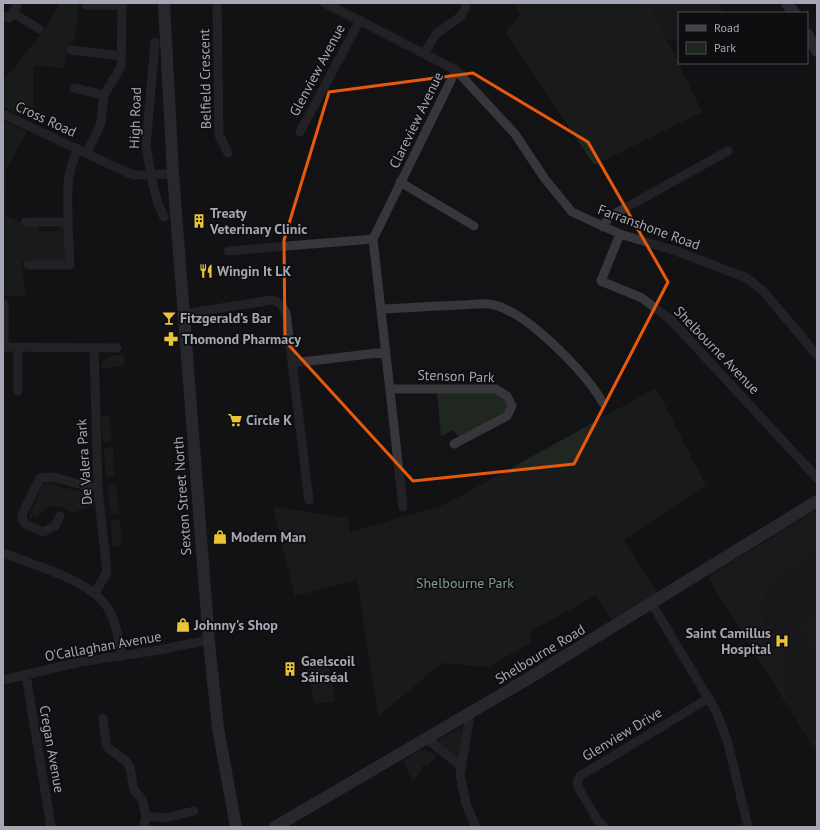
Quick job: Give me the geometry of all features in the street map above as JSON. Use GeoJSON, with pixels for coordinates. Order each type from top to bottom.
{"type":"FeatureCollection","features":[{"type":"Feature","properties":{"kind":"main road"},"geometry":{"type":"LineString","coordinates":[[164,3],[173,174]]}},
{"type":"Feature","properties":{"kind":"main road"},"geometry":{"type":"LineString","coordinates":[[787,3],[793,12]]}},
{"type":"Feature","properties":{"kind":"main road"},"geometry":{"type":"LineString","coordinates":[[808,36],[817,51]]}},
{"type":"Feature","properties":{"kind":"main road","name":"Sexton Street North"},"geometry":{"type":"LineString","coordinates":[[173,174],[208,640],[217,719],[236,827]]}},
{"type":"Feature","properties":{"kind":"main road","name":"Shelbourne Road"},"geometry":{"type":"LineString","coordinates":[[275,827],[470,714],[652,604],[817,501]]}},
{"type":"Feature","properties":{"kind":"street"},"geometry":{"type":"LineString","coordinates":[[3,16],[8,18],[13,13],[18,3]]}},
{"type":"Feature","properties":{"kind":"street"},"geometry":{"type":"LineString","coordinates":[[82,151],[101,123],[104,95],[121,67],[122,56],[122,5],[115,3],[103,6],[86,5]]}},
{"type":"Feature","properties":{"kind":"street","name":"Belfield Crescent"},"geometry":{"type":"LineString","coordinates":[[217,3],[219,135],[228,153]]}},
{"type":"Feature","properties":{"kind":"street"},"geometry":{"type":"LineString","coordinates":[[325,3],[456,70]]}},
{"type":"Feature","properties":{"kind":"street"},"geometry":{"type":"LineString","coordinates":[[424,54],[436,34],[460,17],[466,7],[465,3]]}},
{"type":"Feature","properties":{"kind":"street"},"geometry":{"type":"LineString","coordinates":[[13,13],[39,29]]}},
{"type":"Feature","properties":{"kind":"street","name":"Glenview Avenue"},"geometry":{"type":"LineString","coordinates":[[300,132],[360,20]]}},
{"type":"Feature","properties":{"kind":"street","name":"High Road"},"geometry":{"type":"LineString","coordinates":[[155,42],[146,146],[158,204],[164,218]]}},
{"type":"Feature","properties":{"kind":"street"},"geometry":{"type":"LineString","coordinates":[[71,50],[122,56]]}},
{"type":"Feature","properties":{"kind":"street","name":"Clareview Avenue"},"geometry":{"type":"LineString","coordinates":[[373,239],[456,70]]}},
{"type":"Feature","properties":{"kind":"street","name":"Farranshone Road"},"geometry":{"type":"LineString","coordinates":[[456,70],[515,134],[545,179],[572,212],[620,234],[676,251],[746,278],[763,291],[817,355]]}},
{"type":"Feature","properties":{"kind":"street"},"geometry":{"type":"LineString","coordinates":[[74,88],[104,95]]}},
{"type":"Feature","properties":{"kind":"street","name":"Cross Road"},"geometry":{"type":"LineString","coordinates":[[3,114],[134,175],[173,174]]}},
{"type":"Feature","properties":{"kind":"street","name":"Cross Road"},"geometry":{"type":"LineString","coordinates":[[28,265],[70,265],[68,176],[70,164],[82,151]]}},
{"type":"Feature","properties":{"kind":"street"},"geometry":{"type":"LineString","coordinates":[[603,227],[609,217],[728,151]]}},
{"type":"Feature","properties":{"kind":"street"},"geometry":{"type":"LineString","coordinates":[[400,182],[474,226]]}},
{"type":"Feature","properties":{"kind":"street"},"geometry":{"type":"LineString","coordinates":[[26,222],[68,222]]}},
{"type":"Feature","properties":{"kind":"street","name":"Shelbourne Avenue"},"geometry":{"type":"LineString","coordinates":[[620,234],[601,281],[642,298],[671,320],[817,478]]}},
{"type":"Feature","properties":{"kind":"street"},"geometry":{"type":"LineString","coordinates":[[228,251],[373,239],[403,507]]}},
{"type":"Feature","properties":{"kind":"street"},"geometry":{"type":"LineString","coordinates":[[184,314],[276,301],[284,307],[293,363],[309,500]]}},
{"type":"Feature","properties":{"kind":"street"},"geometry":{"type":"LineString","coordinates":[[4,304],[4,347],[117,348]]}},
{"type":"Feature","properties":{"kind":"street"},"geometry":{"type":"LineString","coordinates":[[381,309],[486,304],[511,311],[530,324],[574,366],[595,389],[603,403]]}},
{"type":"Feature","properties":{"kind":"street"},"geometry":{"type":"LineString","coordinates":[[18,347],[18,391]]}},
{"type":"Feature","properties":{"kind":"street","name":"De Valera Park"},"geometry":{"type":"LineString","coordinates":[[94,348],[98,489],[107,572],[95,593]]}},
{"type":"Feature","properties":{"kind":"street"},"geometry":{"type":"LineString","coordinates":[[293,363],[386,352]]}},
{"type":"Feature","properties":{"kind":"street","name":"Stenson Park"},"geometry":{"type":"LineString","coordinates":[[390,389],[496,389],[507,396],[512,406],[507,416],[454,444]]}},
{"type":"Feature","properties":{"kind":"street"},"geometry":{"type":"LineString","coordinates":[[60,516],[55,526],[43,532],[24,523],[22,515],[40,478],[53,477],[98,489]]}},
{"type":"Feature","properties":{"kind":"street"},"geometry":{"type":"LineString","coordinates":[[3,553],[76,582],[95,593],[103,601],[112,616],[122,656]]}},
{"type":"Feature","properties":{"kind":"street"},"geometry":{"type":"LineString","coordinates":[[652,604],[709,698],[728,743],[748,827]]}},
{"type":"Feature","properties":{"kind":"street","name":"O'Callaghan Avenue"},"geometry":{"type":"LineString","coordinates":[[3,680],[80,662],[122,656],[208,640]]}},
{"type":"Feature","properties":{"kind":"street","name":"Cregan Avenue"},"geometry":{"type":"LineString","coordinates":[[26,675],[51,827]]}},
{"type":"Feature","properties":{"kind":"street","name":"Glenview Drive"},"geometry":{"type":"LineString","coordinates":[[604,827],[598,821],[578,787],[577,781],[580,776],[709,698]]}},
{"type":"Feature","properties":{"kind":"street"},"geometry":{"type":"LineString","coordinates":[[470,714],[460,775],[463,794],[476,827]]}},
{"type":"Feature","properties":{"kind":"street"},"geometry":{"type":"LineString","coordinates":[[103,718],[106,744],[109,749],[126,761],[130,767],[134,790],[142,799],[146,816],[144,827]]}},
{"type":"Feature","properties":{"kind":"street"},"geometry":{"type":"LineString","coordinates":[[424,740],[432,743],[461,766]]}},
{"type":"Feature","properties":{"kind":"street"},"geometry":{"type":"LineString","coordinates":[[146,816],[165,818],[194,811]]}},
{"type":"Feature","properties":{"kind":"highlighted area"},"geometry":{"type":"Polygon","coordinates":[[[473,73],[588,142],[668,282],[574,464],[413,481],[285,341],[284,240],[329,92],[473,73]]]}},
{"type":"Feature","properties":{"kind":"shaded area"},"geometry":{"type":"Polygon","coordinates":[[[649,3],[719,3],[723,12],[678,12],[678,38],[671,41],[667,40],[649,3]]]}},
{"type":"Feature","properties":{"kind":"shaded area","name":"Saint Camillus Hospital"},"geometry":{"type":"Polygon","coordinates":[[[817,509],[817,754],[708,576],[817,509]]]}},
{"type":"Feature","properties":{"kind":"green space"},"geometry":{"type":"Polygon","coordinates":[[[60,3],[79,3],[75,40],[68,44],[64,68],[33,66],[33,109],[21,115],[3,107],[3,81],[43,32],[60,3]]]}},
{"type":"Feature","properties":{"kind":"green space"},"geometry":{"type":"Polygon","coordinates":[[[515,3],[649,3],[702,112],[594,165],[506,32],[520,15],[515,3]]]}},
{"type":"Feature","properties":{"kind":"green space"},"geometry":{"type":"Polygon","coordinates":[[[3,121],[27,132],[6,169],[5,216],[29,225],[39,226],[39,231],[58,231],[59,227],[65,227],[66,261],[22,261],[25,296],[3,296],[3,121]]]}},
{"type":"Feature","properties":{"kind":"green space"},"geometry":{"type":"Polygon","coordinates":[[[124,354],[124,366],[101,368],[106,359],[124,354]]]}},
{"type":"Feature","properties":{"kind":"green space","name":"Shelbourne Park"},"geometry":{"type":"Polygon","coordinates":[[[656,388],[706,486],[624,540],[657,592],[611,620],[596,595],[531,631],[530,643],[488,667],[442,663],[378,716],[357,580],[295,596],[273,507],[348,518],[350,532],[434,508],[446,504],[656,388]]]}},
{"type":"Feature","properties":{"kind":"green space"},"geometry":{"type":"Polygon","coordinates":[[[437,393],[493,393],[503,397],[507,406],[504,412],[462,435],[458,436],[453,430],[441,436],[437,393]]]}},
{"type":"Feature","properties":{"kind":"green space"},"geometry":{"type":"Polygon","coordinates":[[[104,416],[109,416],[112,441],[103,443],[101,419],[104,416]]]}},
{"type":"Feature","properties":{"kind":"green space"},"geometry":{"type":"Polygon","coordinates":[[[113,447],[114,476],[106,477],[104,448],[113,447]]]}},
{"type":"Feature","properties":{"kind":"green space"},"geometry":{"type":"Polygon","coordinates":[[[46,483],[93,495],[94,505],[72,513],[58,506],[48,507],[40,513],[37,518],[32,516],[30,520],[29,516],[42,486],[46,483]]]}},
{"type":"Feature","properties":{"kind":"green space"},"geometry":{"type":"Polygon","coordinates":[[[116,484],[119,513],[111,514],[107,485],[116,484]]]}},
{"type":"Feature","properties":{"kind":"green space"},"geometry":{"type":"Polygon","coordinates":[[[817,510],[817,552],[772,580],[759,609],[772,643],[785,645],[786,703],[709,579],[817,510]]]}},
{"type":"Feature","properties":{"kind":"green space"},"geometry":{"type":"Polygon","coordinates":[[[120,520],[122,546],[113,547],[111,521],[120,520]]]}},
{"type":"Feature","properties":{"kind":"green space"},"geometry":{"type":"Polygon","coordinates":[[[817,614],[817,652],[816,653],[797,626],[817,614]]]}},
{"type":"Feature","properties":{"kind":"green space"},"geometry":{"type":"Polygon","coordinates":[[[328,660],[335,701],[314,704],[307,663],[328,660]]]}},
{"type":"Feature","properties":{"kind":"green space"},"geometry":{"type":"Polygon","coordinates":[[[462,727],[460,754],[456,758],[437,741],[462,727]]]}},
{"type":"Feature","properties":{"kind":"green space"},"geometry":{"type":"Polygon","coordinates":[[[420,750],[426,750],[437,755],[428,766],[423,765],[419,775],[412,780],[403,761],[420,750]]]}},
{"type":"Feature","properties":{"kind":"place","name":"Treaty Veterinary Clinic"},"geometry":{"type":"Point","coordinates":[199,221]}},
{"type":"Feature","properties":{"kind":"place","name":"Wingin It LK"},"geometry":{"type":"Point","coordinates":[206,271]}},
{"type":"Feature","properties":{"kind":"place","name":"Fitzgerald’s Bar"},"geometry":{"type":"Point","coordinates":[169,318]}},
{"type":"Feature","properties":{"kind":"place","name":"Thomond Pharmacy"},"geometry":{"type":"Point","coordinates":[171,339]}},
{"type":"Feature","properties":{"kind":"place","name":"Circle K"},"geometry":{"type":"Point","coordinates":[235,420]}},
{"type":"Feature","properties":{"kind":"place","name":"Modern Man"},"geometry":{"type":"Point","coordinates":[220,537]}},
{"type":"Feature","properties":{"kind":"place","name":"Johnny's Shop"},"geometry":{"type":"Point","coordinates":[183,625]}},
{"type":"Feature","properties":{"kind":"place","name":"Saint Camillus Hospital"},"geometry":{"type":"Point","coordinates":[782,641]}},
{"type":"Feature","properties":{"kind":"place","name":"Gaelscoil Sáirséal"},"geometry":{"type":"Point","coordinates":[290,669]}}]}
